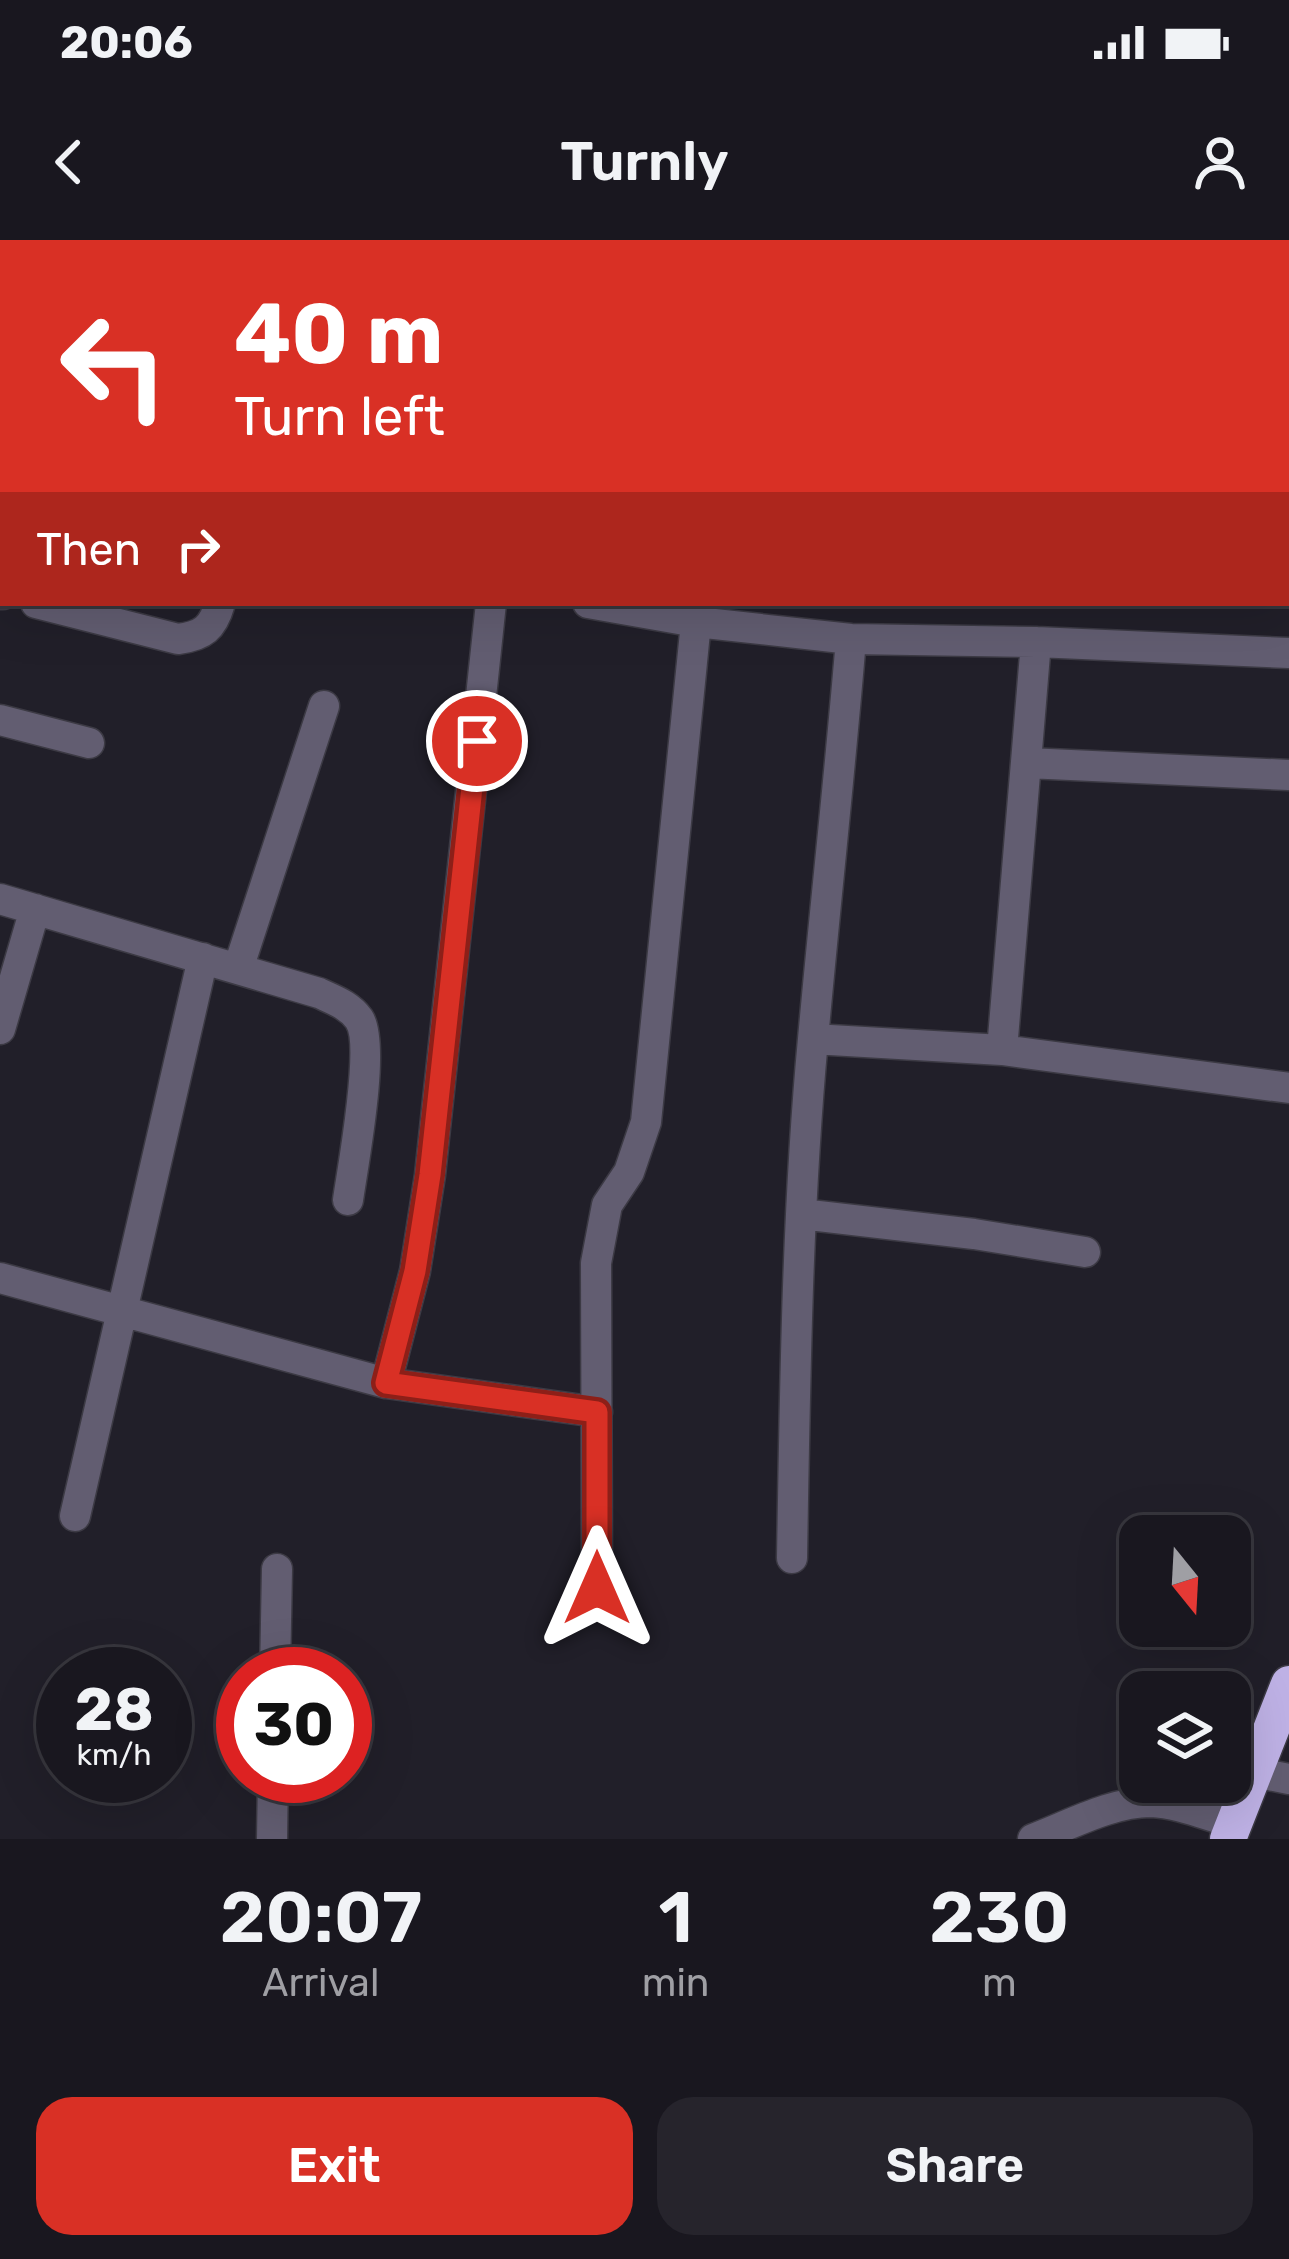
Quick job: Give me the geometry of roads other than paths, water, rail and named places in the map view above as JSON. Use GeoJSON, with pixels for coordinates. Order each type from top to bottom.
{"type":"FeatureCollection","features":[{"type":"Feature","properties":{"kind":"highway"},"geometry":{"type":"LineString","coordinates":[[1231,1831],[1272,1776],[1289,1684]]}},
{"type":"Feature","properties":{"kind":"street"},"geometry":{"type":"LineString","coordinates":[[48,606],[178,639],[201,636],[213,623],[219,606]]}},
{"type":"Feature","properties":{"kind":"street"},"geometry":{"type":"LineString","coordinates":[[386,1383],[415,1271],[430,1175],[491,606]]}},
{"type":"Feature","properties":{"kind":"street"},"geometry":{"type":"LineString","coordinates":[[605,606],[696,622],[851,639],[1289,653]]}},
{"type":"Feature","properties":{"kind":"street"},"geometry":{"type":"LineString","coordinates":[[597,1588],[596,1263],[608,1205],[629,1172],[646,1122],[696,622]]}},
{"type":"Feature","properties":{"kind":"street"},"geometry":{"type":"LineString","coordinates":[[792,1558],[801,1214],[851,639]]}},
{"type":"Feature","properties":{"kind":"street"},"geometry":{"type":"LineString","coordinates":[[1002,1050],[1036,642]]}},
{"type":"Feature","properties":{"kind":"street"},"geometry":{"type":"LineString","coordinates":[[238,969],[324,706]]}},
{"type":"Feature","properties":{"kind":"street"},"geometry":{"type":"LineString","coordinates":[[0,720],[89,743]]}},
{"type":"Feature","properties":{"kind":"street"},"geometry":{"type":"LineString","coordinates":[[1027,763],[1289,775]]}},
{"type":"Feature","properties":{"kind":"street"},"geometry":{"type":"LineString","coordinates":[[0,898],[344,1004],[362,1022],[366,1057],[349,1200]]}},
{"type":"Feature","properties":{"kind":"street"},"geometry":{"type":"LineString","coordinates":[[0,1029],[35,909]]}},
{"type":"Feature","properties":{"kind":"street"},"geometry":{"type":"LineString","coordinates":[[75,1516],[203,958]]}},
{"type":"Feature","properties":{"kind":"street"},"geometry":{"type":"LineString","coordinates":[[813,1039],[1002,1050],[1289,1088]]}},
{"type":"Feature","properties":{"kind":"street"},"geometry":{"type":"LineString","coordinates":[[801,1214],[1085,1252]]}},
{"type":"Feature","properties":{"kind":"street"},"geometry":{"type":"LineString","coordinates":[[0,1278],[386,1383],[597,1412]]}},
{"type":"Feature","properties":{"kind":"street"},"geometry":{"type":"LineString","coordinates":[[276,1647],[278,1569]]}},
{"type":"Feature","properties":{"kind":"street"},"geometry":{"type":"LineString","coordinates":[[1033,1839],[1090,1816],[1148,1802],[1231,1831]]}},
{"type":"Feature","properties":{"kind":"street"},"geometry":{"type":"LineString","coordinates":[[272,1839],[273,1803]]}}]}
